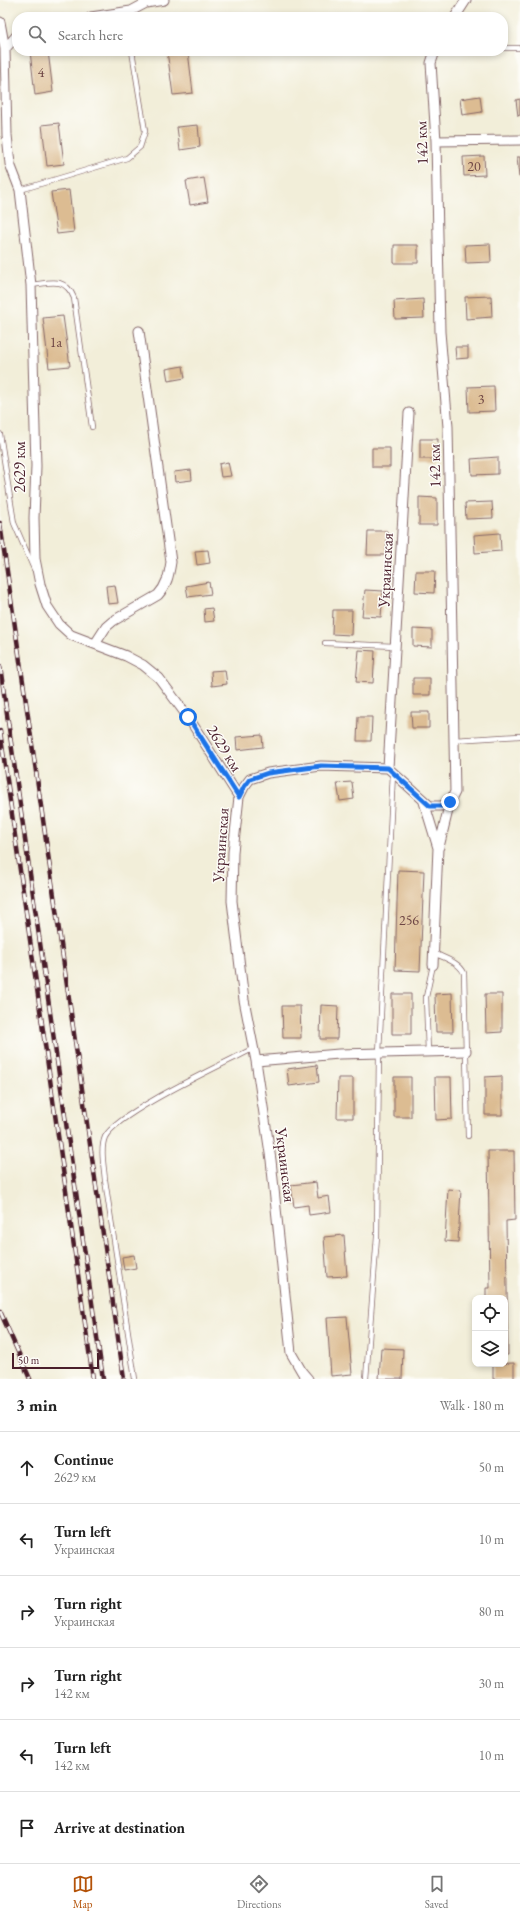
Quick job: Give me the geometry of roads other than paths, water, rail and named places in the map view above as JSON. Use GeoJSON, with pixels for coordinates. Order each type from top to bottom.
{"type":"FeatureCollection","features":[{"type":"Feature","properties":{"kind":"street"},"geometry":{"type":"LineString","coordinates":[[129,12],[146,2],[164,0]]}},
{"type":"Feature","properties":{"kind":"street"},"geometry":{"type":"LineString","coordinates":[[458,12],[466,0]]}},
{"type":"Feature","properties":{"kind":"street","name":"2629 км"},"geometry":{"type":"LineString","coordinates":[[0,22],[5,49],[10,164],[20,190],[31,285],[36,466],[34,518],[35,559],[40,584],[47,606],[59,624],[72,635],[126,656],[143,665],[159,678],[188,717],[239,797]]}},
{"type":"Feature","properties":{"kind":"street"},"geometry":{"type":"LineString","coordinates":[[5,49],[12,41]]}},
{"type":"Feature","properties":{"kind":"street","name":"142 км"},"geometry":{"type":"LineString","coordinates":[[434,56],[432,64],[436,141],[440,332],[448,427],[456,792],[450,802],[438,848]]}},
{"type":"Feature","properties":{"kind":"street"},"geometry":{"type":"LineString","coordinates":[[436,141],[520,140]]}},
{"type":"Feature","properties":{"kind":"street"},"geometry":{"type":"LineString","coordinates":[[96,644],[106,627],[113,621],[158,595],[164,589],[169,578],[171,562],[139,331]]}},
{"type":"Feature","properties":{"kind":"street","name":"Украинская"},"geometry":{"type":"LineString","coordinates":[[308,1379],[291,1353],[271,1160],[254,1048],[244,1000],[232,900],[233,852],[239,797],[250,779],[268,773],[321,766],[391,770],[395,646],[409,413]]}},
{"type":"Feature","properties":{"kind":"street"},"geometry":{"type":"LineString","coordinates":[[391,770],[430,806],[441,806],[450,802]]}},
{"type":"Feature","properties":{"kind":"street"},"geometry":{"type":"LineString","coordinates":[[424,802],[438,848],[433,965]]}},
{"type":"Feature","properties":{"kind":"street"},"geometry":{"type":"LineString","coordinates":[[256,1061],[339,1054],[466,1051]]}},
{"type":"Feature","properties":{"kind":"lane"},"geometry":{"type":"LineString","coordinates":[[508,48],[520,48]]}},
{"type":"Feature","properties":{"kind":"lane"},"geometry":{"type":"LineString","coordinates":[[20,190],[127,158],[140,147],[145,131],[133,56]]}},
{"type":"Feature","properties":{"kind":"lane"},"geometry":{"type":"LineString","coordinates":[[31,285],[61,283],[67,286],[72,292],[92,427]]}},
{"type":"Feature","properties":{"kind":"lane"},"geometry":{"type":"LineString","coordinates":[[0,434],[14,523],[40,584]]}},
{"type":"Feature","properties":{"kind":"lane"},"geometry":{"type":"LineString","coordinates":[[325,643],[395,646]]}},
{"type":"Feature","properties":{"kind":"lane"},"geometry":{"type":"LineString","coordinates":[[454,740],[520,736]]}},
{"type":"Feature","properties":{"kind":"lane"},"geometry":{"type":"LineString","coordinates":[[366,1379],[377,1236],[379,1053],[391,770]]}},
{"type":"Feature","properties":{"kind":"lane"},"geometry":{"type":"LineString","coordinates":[[434,953],[462,968],[464,973],[468,1136]]}},
{"type":"Feature","properties":{"kind":"lane"},"geometry":{"type":"LineString","coordinates":[[428,1052],[426,997],[433,965]]}},
{"type":"Feature","properties":{"kind":"lane"},"geometry":{"type":"LineString","coordinates":[[135,1379],[105,1180],[103,1154],[104,1140],[108,1131],[135,1110],[254,1048]]}},
{"type":"Feature","properties":{"kind":"railway"},"geometry":{"type":"LineString","coordinates":[[0,523],[124,1379]]}},
{"type":"Feature","properties":{"kind":"railway"},"geometry":{"type":"LineString","coordinates":[[0,666],[103,1379]]}},
{"type":"Feature","properties":{"kind":"railway"},"geometry":{"type":"LineString","coordinates":[[0,731],[93,1379]]}},
{"type":"Feature","properties":{"kind":"railway"},"geometry":{"type":"LineString","coordinates":[[0,1311],[30,1379]]}}]}
